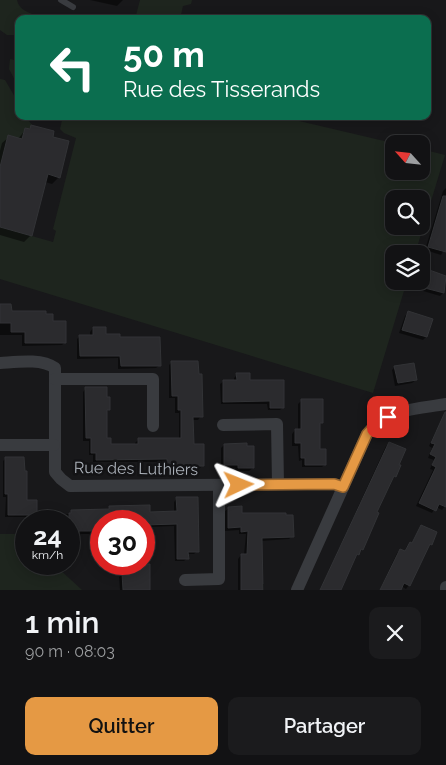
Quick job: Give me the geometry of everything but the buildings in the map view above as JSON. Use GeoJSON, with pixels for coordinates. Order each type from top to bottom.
{"type":"FeatureCollection","features":[{"type":"Feature","properties":{"kind":"street"},"geometry":{"type":"LineString","coordinates":[[0,363],[35,362],[50,364],[55,368],[55,379],[153,379],[153,426]]}},
{"type":"Feature","properties":{"kind":"street","name":"Rue des Luthiers"},"geometry":{"type":"LineString","coordinates":[[55,379],[55,472],[61,480],[70,486],[334,484],[343,487]]}},
{"type":"Feature","properties":{"kind":"street"},"geometry":{"type":"LineString","coordinates":[[297,590],[362,444],[377,423],[402,412],[446,404]]}},
{"type":"Feature","properties":{"kind":"street"},"geometry":{"type":"LineString","coordinates":[[223,425],[277,424],[278,484]]}},
{"type":"Feature","properties":{"kind":"street","name":"Rue des Luthiers"},"geometry":{"type":"LineString","coordinates":[[0,445],[54,445]]}},
{"type":"Feature","properties":{"kind":"street","name":"Rue des Luthiers"},"geometry":{"type":"LineString","coordinates":[[185,580],[219,579],[219,485]]}},
{"type":"Feature","properties":{"kind":"lane"},"geometry":{"type":"LineString","coordinates":[[61,0],[73,7]]}},
{"type":"Feature","properties":{"kind":"shaded area"},"geometry":{"type":"Polygon","coordinates":[[[0,0],[17,0],[22,9],[37,15],[15,15],[15,35],[7,35],[0,30],[0,0]]]}},
{"type":"Feature","properties":{"kind":"shaded area"},"geometry":{"type":"Polygon","coordinates":[[[140,0],[192,0],[191,4],[183,6],[181,15],[136,15],[140,0]]]}},
{"type":"Feature","properties":{"kind":"shaded area"},"geometry":{"type":"Polygon","coordinates":[[[10,59],[15,60],[15,80],[9,69],[10,59]]]}},
{"type":"Feature","properties":{"kind":"shaded area"},"geometry":{"type":"Polygon","coordinates":[[[0,79],[5,80],[15,97],[15,120],[28,120],[32,125],[30,129],[25,128],[22,139],[8,135],[0,167],[0,79]]]}},
{"type":"Feature","properties":{"kind":"shaded area"},"geometry":{"type":"Polygon","coordinates":[[[62,120],[295,120],[385,141],[385,180],[430,180],[430,151],[445,155],[430,204],[430,190],[385,190],[385,235],[421,235],[418,245],[385,245],[385,290],[404,290],[373,393],[0,279],[0,227],[53,242],[56,231],[53,229],[76,138],[64,133],[60,129],[62,120]]]}},
{"type":"Feature","properties":{"kind":"shaded area"},"geometry":{"type":"Polygon","coordinates":[[[0,534],[15,534],[15,575],[66,575],[82,590],[0,590],[0,534]]]}},
{"type":"Feature","properties":{"kind":"route"},"geometry":{"type":"LineString","coordinates":[[239,485],[334,484],[343,487],[367,434],[377,423],[388,417]]}}]}
